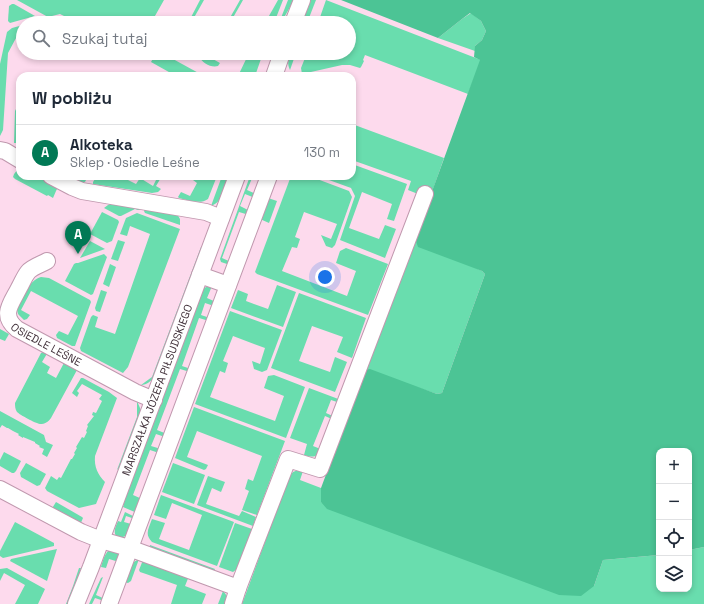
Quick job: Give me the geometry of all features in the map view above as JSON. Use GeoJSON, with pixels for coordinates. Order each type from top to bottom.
{"type":"FeatureCollection","features":[{"type":"Feature","properties":{"kind":"street"},"geometry":{"type":"LineString","coordinates":[[296,16],[302,0]]}},
{"type":"Feature","properties":{"kind":"street"},"geometry":{"type":"LineString","coordinates":[[275,72],[280,60]]}},
{"type":"Feature","properties":{"kind":"street"},"geometry":{"type":"LineString","coordinates":[[0,150],[5,151],[16,158]]}},
{"type":"Feature","properties":{"kind":"street"},"geometry":{"type":"LineString","coordinates":[[59,180],[82,192],[206,212],[221,218]]}},
{"type":"Feature","properties":{"kind":"street","name":"MARSZAŁKA JÓZEFA PIŁSUDSKIEGO"},"geometry":{"type":"LineString","coordinates":[[76,604],[235,180]]}},
{"type":"Feature","properties":{"kind":"street"},"geometry":{"type":"LineString","coordinates":[[108,604],[267,180]]}},
{"type":"Feature","properties":{"kind":"street"},"geometry":{"type":"LineString","coordinates":[[233,604],[288,459],[320,469],[424,194]]}},
{"type":"Feature","properties":{"kind":"street","name":"OSIEDLE LEŚNE"},"geometry":{"type":"LineString","coordinates":[[47,261],[29,271],[10,304],[8,317],[12,325],[17,330],[126,388],[154,400]]}},
{"type":"Feature","properties":{"kind":"street"},"geometry":{"type":"LineString","coordinates":[[200,275],[228,285]]}},
{"type":"Feature","properties":{"kind":"street"},"geometry":{"type":"LineString","coordinates":[[0,490],[81,532],[101,540],[130,548],[238,588]]}},
{"type":"Feature","properties":{"kind":"green space"},"geometry":{"type":"Polygon","coordinates":[[[17,0],[164,0],[155,16],[64,16],[60,14],[46,16],[17,0]]]}},
{"type":"Feature","properties":{"kind":"green space"},"geometry":{"type":"Polygon","coordinates":[[[200,0],[204,0],[195,16],[192,16],[200,0]]]}},
{"type":"Feature","properties":{"kind":"green space"},"geometry":{"type":"Polygon","coordinates":[[[240,0],[243,0],[234,16],[231,16],[240,0]]]}},
{"type":"Feature","properties":{"kind":"green space"},"geometry":{"type":"Polygon","coordinates":[[[278,0],[283,0],[277,16],[269,16],[278,0]]]}},
{"type":"Feature","properties":{"kind":"green space"},"geometry":{"type":"Polygon","coordinates":[[[288,0],[294,0],[285,16],[282,16],[288,0]]]}},
{"type":"Feature","properties":{"kind":"green space"},"geometry":{"type":"Polygon","coordinates":[[[311,0],[316,0],[310,16],[305,16],[311,0]]]}},
{"type":"Feature","properties":{"kind":"green space"},"geometry":{"type":"Polygon","coordinates":[[[326,0],[481,60],[468,94],[365,55],[364,61],[360,68],[350,65],[342,65],[311,72],[302,72],[301,68],[304,60],[356,60],[356,16],[320,16],[326,0]]]}},
{"type":"Feature","properties":{"kind":"green space"},"geometry":{"type":"Polygon","coordinates":[[[341,0],[704,0],[704,547],[692,549],[692,448],[656,448],[656,555],[603,560],[594,586],[581,596],[559,595],[327,509],[321,502],[321,488],[365,370],[370,369],[437,394],[442,393],[485,274],[482,271],[418,247],[415,238],[480,60],[474,57],[475,46],[482,40],[486,31],[481,21],[470,13],[438,38],[341,0]]]}},
{"type":"Feature","properties":{"kind":"green space"},"geometry":{"type":"Polygon","coordinates":[[[14,4],[35,16],[16,16],[16,21],[10,23],[8,21],[9,6],[14,4]]]}},
{"type":"Feature","properties":{"kind":"green space"},"geometry":{"type":"Polygon","coordinates":[[[471,13],[481,21],[486,31],[482,40],[475,46],[475,51],[438,38],[462,19],[471,13]]]}},
{"type":"Feature","properties":{"kind":"green space"},"geometry":{"type":"Polygon","coordinates":[[[16,27],[16,38],[8,53],[3,130],[0,136],[0,64],[7,32],[16,27]]]}},
{"type":"Feature","properties":{"kind":"green space"},"geometry":{"type":"Polygon","coordinates":[[[152,60],[175,60],[197,72],[169,72],[151,62],[152,60]]]}},
{"type":"Feature","properties":{"kind":"green space"},"geometry":{"type":"Polygon","coordinates":[[[201,60],[215,60],[220,63],[218,66],[212,66],[201,60]]]}},
{"type":"Feature","properties":{"kind":"green space"},"geometry":{"type":"Polygon","coordinates":[[[246,60],[261,60],[256,72],[240,72],[246,60]]]}},
{"type":"Feature","properties":{"kind":"green space"},"geometry":{"type":"Polygon","coordinates":[[[288,60],[294,60],[290,70],[288,66],[288,60]]]}},
{"type":"Feature","properties":{"kind":"green space"},"geometry":{"type":"Polygon","coordinates":[[[16,109],[16,143],[14,143],[16,109]]]}},
{"type":"Feature","properties":{"kind":"green space"},"geometry":{"type":"Polygon","coordinates":[[[356,125],[444,158],[431,195],[418,194],[408,190],[411,181],[356,161],[356,125]]]}},
{"type":"Feature","properties":{"kind":"green space"},"geometry":{"type":"Polygon","coordinates":[[[356,165],[407,184],[394,221],[387,219],[392,204],[362,192],[349,228],[379,239],[385,225],[396,229],[385,258],[340,240],[355,196],[351,188],[329,180],[356,180],[356,165]]]}},
{"type":"Feature","properties":{"kind":"green space"},"geometry":{"type":"Polygon","coordinates":[[[16,171],[16,180],[13,177],[16,171]]]}},
{"type":"Feature","properties":{"kind":"green space"},"geometry":{"type":"Polygon","coordinates":[[[17,180],[46,180],[53,184],[57,189],[53,198],[48,195],[47,196],[17,180]]]}},
{"type":"Feature","properties":{"kind":"green space"},"geometry":{"type":"Polygon","coordinates":[[[77,180],[86,180],[85,182],[77,180]]]}},
{"type":"Feature","properties":{"kind":"green space"},"geometry":{"type":"Polygon","coordinates":[[[94,180],[128,180],[136,184],[139,180],[143,180],[153,186],[156,180],[160,180],[156,186],[161,189],[158,192],[152,193],[93,184],[94,180]]]}},
{"type":"Feature","properties":{"kind":"green space"},"geometry":{"type":"Polygon","coordinates":[[[193,180],[215,180],[208,199],[198,202],[178,197],[181,192],[190,196],[197,183],[193,180]]]}},
{"type":"Feature","properties":{"kind":"green space"},"geometry":{"type":"Polygon","coordinates":[[[221,180],[228,180],[221,198],[211,206],[221,180]]]}},
{"type":"Feature","properties":{"kind":"green space"},"geometry":{"type":"Polygon","coordinates":[[[249,180],[251,180],[247,190],[256,194],[255,198],[245,194],[240,206],[250,211],[249,215],[239,212],[222,258],[231,262],[230,265],[221,262],[220,259],[249,180]]]}},
{"type":"Feature","properties":{"kind":"green space"},"geometry":{"type":"Polygon","coordinates":[[[290,180],[320,180],[349,191],[352,197],[335,245],[332,248],[326,246],[321,235],[331,239],[337,224],[304,212],[295,237],[300,239],[297,248],[292,247],[282,271],[347,296],[356,271],[336,263],[340,251],[346,248],[388,264],[368,315],[255,272],[290,180]]]}},
{"type":"Feature","properties":{"kind":"green space"},"geometry":{"type":"Polygon","coordinates":[[[268,198],[277,201],[269,223],[260,219],[268,198]]]}},
{"type":"Feature","properties":{"kind":"green space"},"geometry":{"type":"Polygon","coordinates":[[[112,203],[141,207],[141,209],[135,209],[119,216],[104,208],[112,203]]]}},
{"type":"Feature","properties":{"kind":"green space"},"geometry":{"type":"Polygon","coordinates":[[[145,208],[177,214],[180,219],[180,225],[145,213],[145,208]]]}},
{"type":"Feature","properties":{"kind":"green space"},"geometry":{"type":"Polygon","coordinates":[[[102,212],[118,220],[119,222],[112,241],[107,243],[90,234],[102,212]]]}},
{"type":"Feature","properties":{"kind":"green space"},"geometry":{"type":"Polygon","coordinates":[[[137,213],[180,229],[128,367],[123,373],[81,351],[80,348],[93,315],[98,317],[95,327],[115,334],[150,234],[130,226],[127,236],[120,234],[126,218],[137,213]]]}},
{"type":"Feature","properties":{"kind":"green space"},"geometry":{"type":"Polygon","coordinates":[[[415,238],[482,271],[485,274],[442,393],[437,394],[365,370],[415,238]]]}},
{"type":"Feature","properties":{"kind":"green space"},"geometry":{"type":"Polygon","coordinates":[[[118,240],[125,242],[118,261],[111,259],[118,240]]]}},
{"type":"Feature","properties":{"kind":"green space"},"geometry":{"type":"Polygon","coordinates":[[[90,241],[105,249],[80,258],[90,241]]]}},
{"type":"Feature","properties":{"kind":"green space"},"geometry":{"type":"Polygon","coordinates":[[[201,247],[154,377],[149,382],[141,385],[152,377],[201,247]]]}},
{"type":"Feature","properties":{"kind":"green space"},"geometry":{"type":"Polygon","coordinates":[[[104,254],[107,257],[93,294],[91,295],[65,281],[74,264],[104,254]]]}},
{"type":"Feature","properties":{"kind":"green space"},"geometry":{"type":"Polygon","coordinates":[[[110,264],[116,267],[109,287],[103,284],[110,264]]]}},
{"type":"Feature","properties":{"kind":"green space"},"geometry":{"type":"Polygon","coordinates":[[[41,277],[49,278],[90,300],[91,302],[75,346],[72,346],[57,338],[56,335],[59,331],[68,335],[78,316],[31,291],[21,310],[30,315],[24,320],[18,314],[18,307],[27,289],[33,281],[41,277]]]}},
{"type":"Feature","properties":{"kind":"green space"},"geometry":{"type":"Polygon","coordinates":[[[277,285],[296,292],[283,327],[231,308],[238,290],[248,294],[246,301],[268,309],[277,285]]]}},
{"type":"Feature","properties":{"kind":"green space"},"geometry":{"type":"Polygon","coordinates":[[[212,286],[207,298],[216,302],[214,306],[205,303],[201,315],[210,318],[209,321],[199,318],[182,366],[191,369],[190,372],[180,369],[157,430],[167,434],[165,437],[156,434],[151,446],[161,449],[159,453],[150,450],[133,495],[142,499],[137,513],[123,507],[128,486],[202,291],[204,288],[212,286]]]}},
{"type":"Feature","properties":{"kind":"green space"},"geometry":{"type":"Polygon","coordinates":[[[101,290],[107,292],[100,312],[96,311],[95,308],[101,290]]]}},
{"type":"Feature","properties":{"kind":"green space"},"geometry":{"type":"Polygon","coordinates":[[[299,293],[366,318],[352,358],[337,352],[343,337],[312,326],[299,361],[330,372],[335,357],[347,362],[335,392],[271,368],[299,293]]]}},
{"type":"Feature","properties":{"kind":"green space"},"geometry":{"type":"Polygon","coordinates":[[[230,311],[282,330],[267,370],[262,372],[254,369],[252,361],[260,364],[265,348],[233,336],[223,361],[228,363],[225,373],[220,371],[210,397],[275,421],[284,396],[264,388],[268,376],[274,375],[305,387],[286,438],[195,404],[230,311]]]}},
{"type":"Feature","properties":{"kind":"green space"},"geometry":{"type":"Polygon","coordinates":[[[0,329],[9,334],[5,341],[0,339],[0,329]]]}},
{"type":"Feature","properties":{"kind":"green space"},"geometry":{"type":"Polygon","coordinates":[[[46,351],[48,352],[42,362],[50,367],[47,373],[56,378],[65,361],[77,370],[49,421],[40,424],[17,412],[15,409],[15,403],[41,353],[46,351]]]}},
{"type":"Feature","properties":{"kind":"green space"},"geometry":{"type":"Polygon","coordinates":[[[81,378],[109,392],[117,398],[95,456],[97,470],[100,477],[105,482],[96,504],[79,508],[47,491],[45,488],[51,476],[57,480],[59,477],[61,478],[75,454],[76,447],[87,432],[87,425],[94,416],[92,415],[93,412],[96,413],[102,401],[99,399],[102,395],[82,384],[77,391],[79,393],[77,397],[72,393],[81,378]]]}},
{"type":"Feature","properties":{"kind":"green space"},"geometry":{"type":"Polygon","coordinates":[[[309,388],[341,400],[340,403],[331,400],[326,413],[335,417],[334,420],[325,416],[313,446],[323,450],[319,454],[312,457],[304,455],[307,444],[290,438],[309,388]]]}},
{"type":"Feature","properties":{"kind":"green space"},"geometry":{"type":"Polygon","coordinates":[[[137,401],[141,412],[120,467],[117,470],[137,417],[137,401]]]}},
{"type":"Feature","properties":{"kind":"green space"},"geometry":{"type":"Polygon","coordinates":[[[194,407],[285,441],[257,515],[242,510],[249,491],[245,489],[248,479],[253,481],[262,456],[197,431],[187,457],[208,465],[206,469],[204,470],[175,458],[194,407]]]}},
{"type":"Feature","properties":{"kind":"green space"},"geometry":{"type":"Polygon","coordinates":[[[0,411],[44,435],[46,442],[53,445],[47,457],[42,454],[44,449],[39,447],[40,446],[35,442],[23,438],[18,435],[19,434],[2,425],[0,428],[0,411]]]}},
{"type":"Feature","properties":{"kind":"green space"},"geometry":{"type":"Polygon","coordinates":[[[4,452],[21,461],[14,473],[0,466],[0,460],[4,452]]]}},
{"type":"Feature","properties":{"kind":"green space"},"geometry":{"type":"Polygon","coordinates":[[[26,463],[46,474],[40,485],[37,486],[21,477],[20,473],[26,463]]]}},
{"type":"Feature","properties":{"kind":"green space"},"geometry":{"type":"Polygon","coordinates":[[[173,463],[205,475],[194,504],[162,492],[173,463]]]}},
{"type":"Feature","properties":{"kind":"green space"},"geometry":{"type":"Polygon","coordinates":[[[298,470],[303,471],[300,480],[321,488],[321,502],[594,586],[603,560],[656,555],[656,592],[692,592],[692,549],[704,547],[704,604],[242,604],[289,477],[293,472],[298,470]]]}},
{"type":"Feature","properties":{"kind":"green space"},"geometry":{"type":"Polygon","coordinates":[[[208,476],[225,482],[221,492],[212,488],[206,504],[239,516],[242,511],[256,517],[253,526],[197,505],[208,476]]]}},
{"type":"Feature","properties":{"kind":"green space"},"geometry":{"type":"Polygon","coordinates":[[[161,495],[234,522],[217,566],[152,542],[148,536],[148,531],[152,519],[165,523],[159,539],[189,550],[202,515],[172,503],[166,519],[154,515],[161,495]]]}},
{"type":"Feature","properties":{"kind":"green space"},"geometry":{"type":"Polygon","coordinates":[[[56,502],[82,517],[83,518],[80,525],[51,510],[56,502]]]}},
{"type":"Feature","properties":{"kind":"green space"},"geometry":{"type":"Polygon","coordinates":[[[125,512],[133,516],[132,518],[126,516],[124,522],[131,524],[127,535],[121,538],[116,536],[115,530],[118,521],[121,522],[125,512]]]}},
{"type":"Feature","properties":{"kind":"green space"},"geometry":{"type":"Polygon","coordinates":[[[15,522],[54,543],[54,546],[3,558],[0,556],[0,551],[15,522]]]}},
{"type":"Feature","properties":{"kind":"green space"},"geometry":{"type":"Polygon","coordinates":[[[235,523],[252,529],[237,569],[233,572],[219,567],[235,523]]]}},
{"type":"Feature","properties":{"kind":"green space"},"geometry":{"type":"Polygon","coordinates":[[[150,545],[215,569],[213,573],[149,549],[150,545]]]}},
{"type":"Feature","properties":{"kind":"green space"},"geometry":{"type":"Polygon","coordinates":[[[57,549],[47,581],[10,561],[11,559],[57,549]]]}},
{"type":"Feature","properties":{"kind":"green space"},"geometry":{"type":"Polygon","coordinates":[[[111,549],[116,551],[118,554],[119,562],[109,559],[106,568],[101,567],[103,559],[111,549]]]}},
{"type":"Feature","properties":{"kind":"green space"},"geometry":{"type":"Polygon","coordinates":[[[139,559],[131,581],[128,583],[124,582],[132,563],[139,559]]]}},
{"type":"Feature","properties":{"kind":"green space"},"geometry":{"type":"Polygon","coordinates":[[[143,560],[189,576],[185,586],[206,594],[202,604],[171,604],[177,585],[140,572],[139,570],[143,560]]]}},
{"type":"Feature","properties":{"kind":"green space"},"geometry":{"type":"Polygon","coordinates":[[[7,568],[45,589],[38,604],[15,604],[25,585],[4,573],[0,581],[0,569],[7,568]]]}},
{"type":"Feature","properties":{"kind":"green space"},"geometry":{"type":"Polygon","coordinates":[[[79,568],[81,568],[77,581],[68,604],[66,604],[73,586],[79,568]]]}},
{"type":"Feature","properties":{"kind":"green space"},"geometry":{"type":"Polygon","coordinates":[[[103,577],[96,595],[105,599],[104,601],[95,598],[92,604],[89,604],[101,578],[103,577]]]}},
{"type":"Feature","properties":{"kind":"green space"},"geometry":{"type":"Polygon","coordinates":[[[223,591],[227,597],[228,604],[218,604],[223,591]]]}},
{"type":"Feature","properties":{"kind":"place","name":"Alkoteka"},"geometry":{"type":"Point","coordinates":[78,254]}}]}
